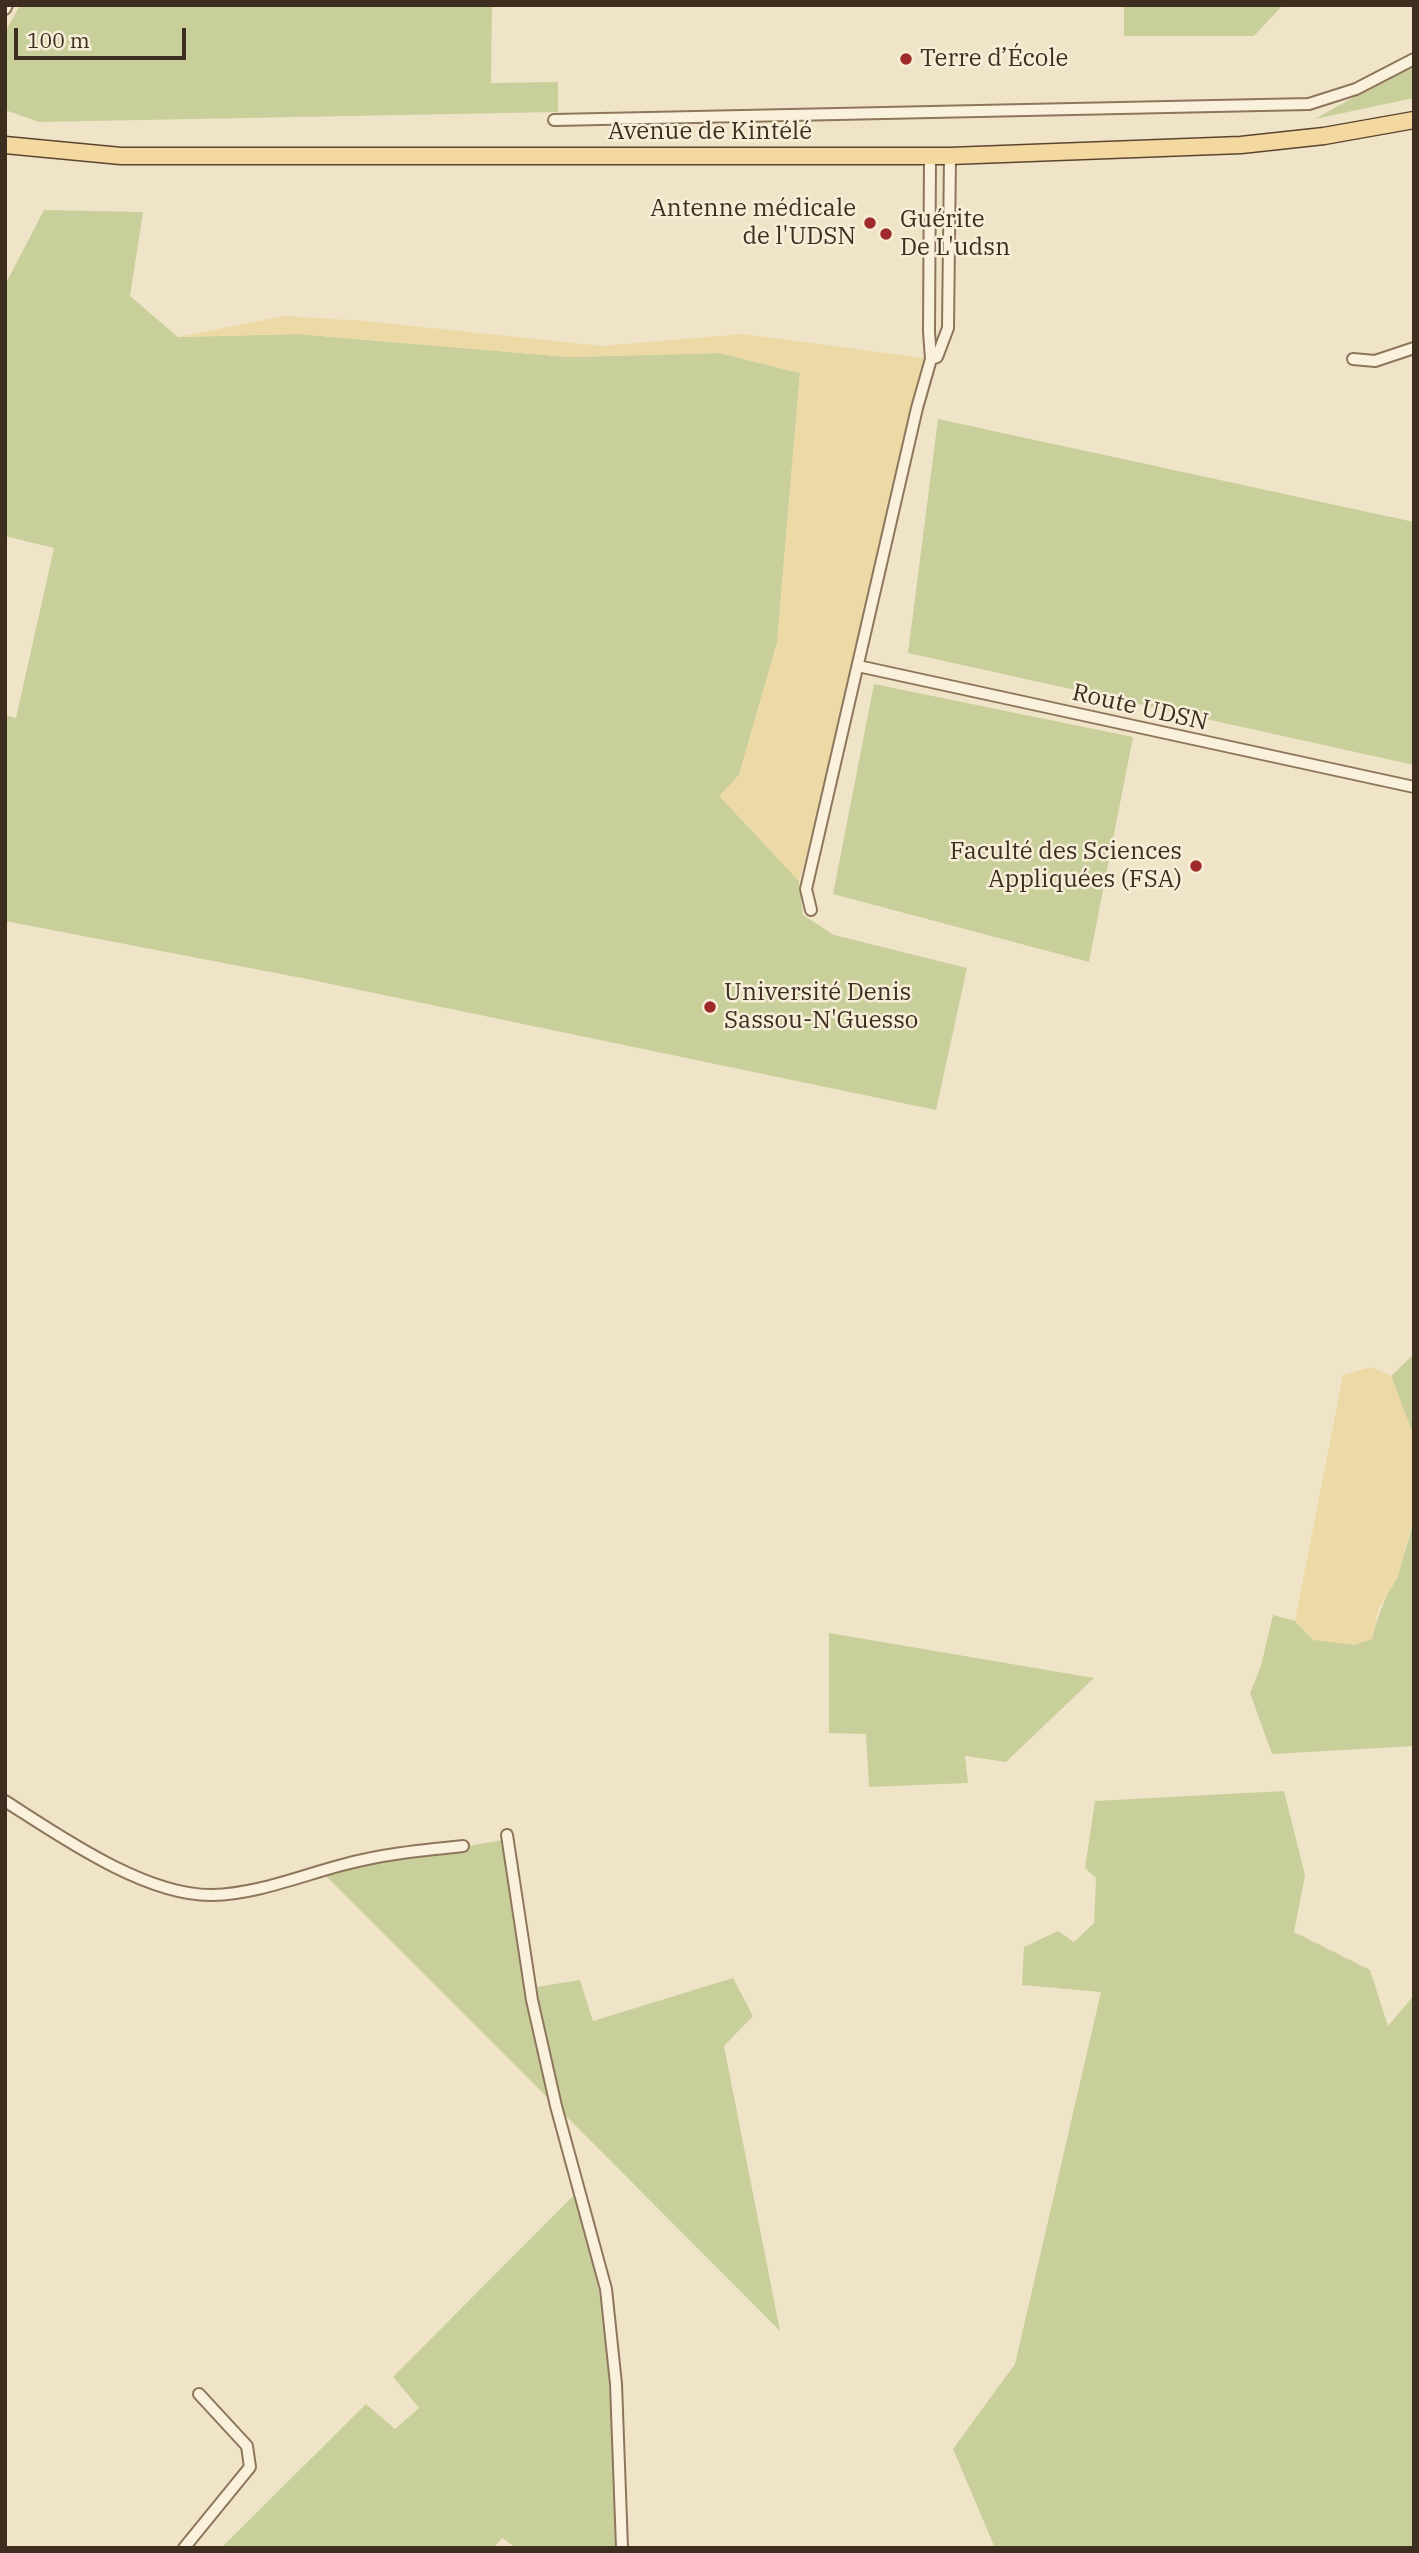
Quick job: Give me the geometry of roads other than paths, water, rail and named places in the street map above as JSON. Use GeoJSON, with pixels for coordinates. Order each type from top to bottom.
{"type":"FeatureCollection","features":[{"type":"Feature","properties":{"kind":"main road","name":"Avenue de Kintélé"},"geometry":{"type":"LineString","coordinates":[[5,145],[121,156],[950,156],[1253,145],[1414,120]]}},
{"type":"Feature","properties":{"kind":"street"},"geometry":{"type":"LineString","coordinates":[[554,120],[1309,104],[1356,89],[1414,59]]}},
{"type":"Feature","properties":{"kind":"street"},"geometry":{"type":"LineString","coordinates":[[913,155],[931,174]]}},
{"type":"Feature","properties":{"kind":"street"},"geometry":{"type":"LineString","coordinates":[[950,173],[967,155]]}},
{"type":"Feature","properties":{"kind":"street"},"geometry":{"type":"LineString","coordinates":[[811,910],[806,888],[917,408],[931,359],[930,156]]}},
{"type":"Feature","properties":{"kind":"street"},"geometry":{"type":"LineString","coordinates":[[931,359],[937,357],[948,328],[950,156]]}},
{"type":"Feature","properties":{"kind":"street"},"geometry":{"type":"LineString","coordinates":[[1353,359],[1375,361],[1414,348]]}},
{"type":"Feature","properties":{"kind":"street","name":"Route UDSN"},"geometry":{"type":"LineString","coordinates":[[858,666],[1414,787]]}},
{"type":"Feature","properties":{"kind":"street"},"geometry":{"type":"LineString","coordinates":[[5,1801],[118,1870],[167,1886],[211,1895],[289,1881],[344,1864],[405,1852],[463,1846]]}},
{"type":"Feature","properties":{"kind":"street"},"geometry":{"type":"LineString","coordinates":[[508,1835],[533,2000],[556,2105],[606,2289],[617,2384],[622,2548]]}},
{"type":"Feature","properties":{"kind":"street"},"geometry":{"type":"LineString","coordinates":[[184,2548],[250,2467],[247,2446],[199,2394]]}},
{"type":"Feature","properties":{"kind":"place","name":"Terre d’École"},"geometry":{"type":"Point","coordinates":[906,59]}},
{"type":"Feature","properties":{"kind":"place","name":"Antenne médicale de l'UDSN"},"geometry":{"type":"Point","coordinates":[870,223]}},
{"type":"Feature","properties":{"kind":"place","name":"Guérite De L'udsn"},"geometry":{"type":"Point","coordinates":[886,234]}},
{"type":"Feature","properties":{"kind":"place","name":"Faculté des Sciences Appliquées (FSA)"},"geometry":{"type":"Point","coordinates":[1196,866]}},
{"type":"Feature","properties":{"kind":"place","name":"Université Denis Sassou-N'Guesso"},"geometry":{"type":"Point","coordinates":[710,1007]}}]}
